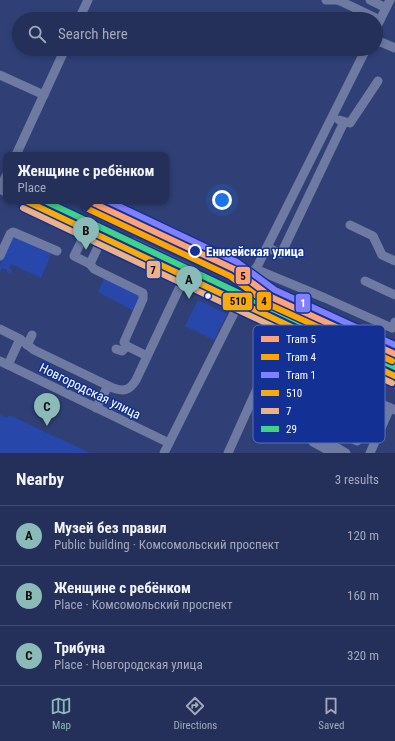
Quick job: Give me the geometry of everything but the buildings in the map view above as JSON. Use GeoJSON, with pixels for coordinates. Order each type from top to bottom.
{"type":"FeatureCollection","features":[{"type":"Feature","properties":{"kind":"main road"},"geometry":{"type":"LineString","coordinates":[[46,204],[102,238],[298,325]]}},
{"type":"Feature","properties":{"kind":"main road"},"geometry":{"type":"LineString","coordinates":[[46,204],[290,325]]}},
{"type":"Feature","properties":{"kind":"main road"},"geometry":{"type":"LineString","coordinates":[[385,364],[395,368]]}},
{"type":"Feature","properties":{"kind":"main road"},"geometry":{"type":"LineString","coordinates":[[385,371],[395,376]]}},
{"type":"Feature","properties":{"kind":"street"},"geometry":{"type":"LineString","coordinates":[[82,12],[88,0]]}},
{"type":"Feature","properties":{"kind":"street"},"geometry":{"type":"LineString","coordinates":[[326,0],[338,0],[358,12]]}},
{"type":"Feature","properties":{"kind":"street"},"geometry":{"type":"LineString","coordinates":[[370,0],[388,4],[383,14]]}},
{"type":"Feature","properties":{"kind":"street"},"geometry":{"type":"LineString","coordinates":[[383,43],[395,48]]}},
{"type":"Feature","properties":{"kind":"street"},"geometry":{"type":"LineString","coordinates":[[17,152],[62,56]]}},
{"type":"Feature","properties":{"kind":"street"},"geometry":{"type":"LineString","coordinates":[[164,453],[362,56]]}},
{"type":"Feature","properties":{"kind":"street"},"geometry":{"type":"LineString","coordinates":[[0,75],[44,95]]}},
{"type":"Feature","properties":{"kind":"street"},"geometry":{"type":"LineString","coordinates":[[332,117],[350,123],[378,81]]}},
{"type":"Feature","properties":{"kind":"street"},"geometry":{"type":"LineString","coordinates":[[267,247],[281,254],[344,122]]}},
{"type":"Feature","properties":{"kind":"street"},"geometry":{"type":"LineString","coordinates":[[350,224],[373,236],[382,255],[395,261]]}},
{"type":"Feature","properties":{"kind":"street"},"geometry":{"type":"LineString","coordinates":[[87,230],[74,256],[90,264],[94,269],[143,293],[143,299],[124,339],[124,342],[127,346],[147,356]]}},
{"type":"Feature","properties":{"kind":"street"},"geometry":{"type":"LineString","coordinates":[[0,256],[10,234],[13,232],[57,252]]}},
{"type":"Feature","properties":{"kind":"street"},"geometry":{"type":"LineString","coordinates":[[90,264],[102,238]]}},
{"type":"Feature","properties":{"kind":"street"},"geometry":{"type":"LineString","coordinates":[[255,270],[326,298],[392,328],[395,322]]}},
{"type":"Feature","properties":{"kind":"street"},"geometry":{"type":"LineString","coordinates":[[0,329],[24,342],[34,350],[108,386],[123,391],[130,388],[136,380],[185,276]]}},
{"type":"Feature","properties":{"kind":"street"},"geometry":{"type":"LineString","coordinates":[[364,281],[395,294]]}},
{"type":"Feature","properties":{"kind":"street"},"geometry":{"type":"LineString","coordinates":[[4,363],[32,335]]}},
{"type":"Feature","properties":{"kind":"street"},"geometry":{"type":"LineString","coordinates":[[116,349],[122,351],[127,346]]}},
{"type":"Feature","properties":{"kind":"street","name":"Новгородская улица"},"geometry":{"type":"LineString","coordinates":[[4,363],[169,443]]}},
{"type":"Feature","properties":{"kind":"street"},"geometry":{"type":"LineString","coordinates":[[96,408],[108,386]]}},
{"type":"Feature","properties":{"kind":"street"},"geometry":{"type":"LineString","coordinates":[[228,453],[253,398]]}},
{"type":"Feature","properties":{"kind":"street"},"geometry":{"type":"LineString","coordinates":[[385,424],[393,409]]}},
{"type":"Feature","properties":{"kind":"street"},"geometry":{"type":"LineString","coordinates":[[315,443],[327,449],[346,453]]}},
{"type":"Feature","properties":{"kind":"street"},"geometry":{"type":"LineString","coordinates":[[370,453],[375,443]]}},
{"type":"Feature","properties":{"kind":"shaded area"},"geometry":{"type":"Polygon","coordinates":[[[17,237],[51,254],[41,278],[11,264],[9,268],[12,270],[10,274],[7,270],[2,268],[0,273],[0,266],[11,239],[17,237]]]}},
{"type":"Feature","properties":{"kind":"shaded area"},"geometry":{"type":"Polygon","coordinates":[[[105,277],[140,295],[134,311],[98,292],[105,277]]]}},
{"type":"Feature","properties":{"kind":"shaded area"},"geometry":{"type":"Polygon","coordinates":[[[198,300],[227,314],[214,340],[185,326],[198,300]]]}},
{"type":"Feature","properties":{"kind":"shaded area"},"geometry":{"type":"Polygon","coordinates":[[[0,415],[7,418],[9,415],[90,453],[0,453],[0,415]]]}},
{"type":"Feature","properties":{"kind":"tram line","name":"5"},"geometry":{"type":"LineString","coordinates":[[95,204],[234,269],[271,297],[332,325]]}},
{"type":"Feature","properties":{"kind":"tram line","name":"1"},"geometry":{"type":"LineString","coordinates":[[114,204],[237,262],[275,290],[351,325]]}},
{"type":"Feature","properties":{"kind":"tram line","name":"4"},"geometry":{"type":"LineString","coordinates":[[86,208],[230,276],[268,304],[314,325]]}},
{"type":"Feature","properties":{"kind":"tram line"},"geometry":{"type":"LineString","coordinates":[[209,257],[221,259]]}},
{"type":"Feature","properties":{"kind":"tram line","name":"1"},"geometry":{"type":"LineString","coordinates":[[385,340],[395,345]]}},
{"type":"Feature","properties":{"kind":"tram line","name":"5"},"geometry":{"type":"LineString","coordinates":[[385,349],[395,354]]}},
{"type":"Feature","properties":{"kind":"tram line","name":"4"},"geometry":{"type":"LineString","coordinates":[[385,358],[392,361]]}},
{"type":"Feature","properties":{"kind":"transit line","name":"510"},"geometry":{"type":"LineString","coordinates":[[32,204],[287,325]]}},
{"type":"Feature","properties":{"kind":"transit line","name":"29"},"geometry":{"type":"LineString","coordinates":[[51,204],[306,325]]}},
{"type":"Feature","properties":{"kind":"transit line","name":"7"},"geometry":{"type":"LineString","coordinates":[[23,208],[270,325]]}},
{"type":"Feature","properties":{"kind":"transit line","name":"29"},"geometry":{"type":"LineString","coordinates":[[385,362],[395,367]]}},
{"type":"Feature","properties":{"kind":"transit line","name":"510"},"geometry":{"type":"LineString","coordinates":[[385,371],[395,376]]}},
{"type":"Feature","properties":{"kind":"transit line","name":"7"},"geometry":{"type":"LineString","coordinates":[[385,380],[392,383]]}},
{"type":"Feature","properties":{"kind":"place","name":"Женщине с ребёнком"},"geometry":{"type":"Point","coordinates":[86,250]}},
{"type":"Feature","properties":{"kind":"place","name":"Енисейская улица"},"geometry":{"type":"Point","coordinates":[195,251]}},
{"type":"Feature","properties":{"kind":"place","name":"Музей без правил"},"geometry":{"type":"Point","coordinates":[189,299]}},
{"type":"Feature","properties":{"kind":"place","name":"Трибуна"},"geometry":{"type":"Point","coordinates":[47,426]}}]}
